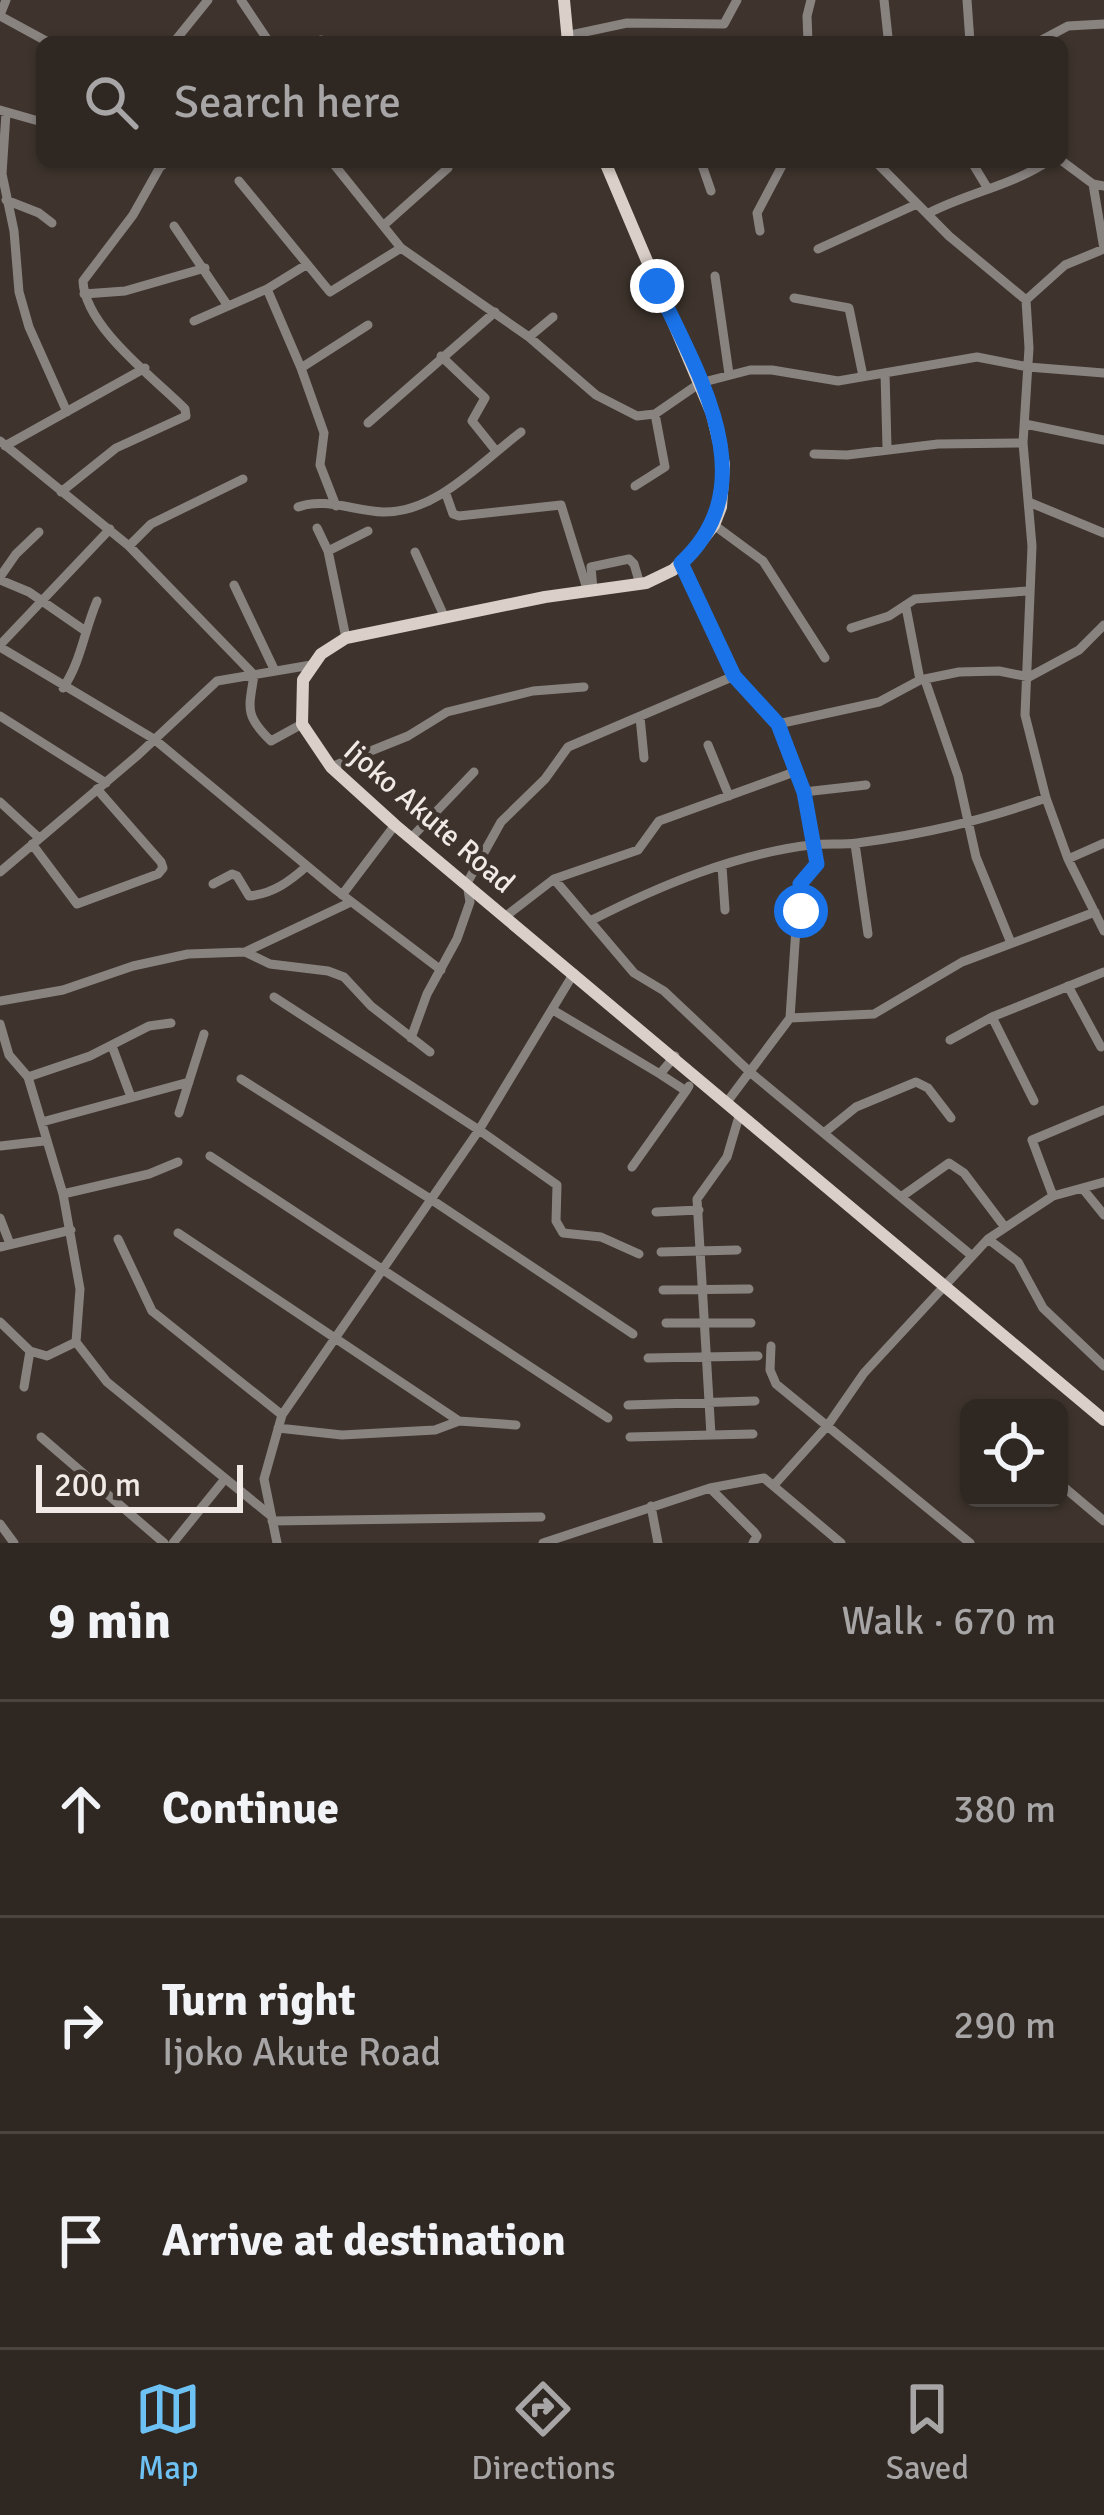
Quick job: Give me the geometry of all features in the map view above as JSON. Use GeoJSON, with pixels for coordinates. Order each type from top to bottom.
{"type":"FeatureCollection","features":[{"type":"Feature","properties":{"kind":"main road"},"geometry":{"type":"LineString","coordinates":[[564,0],[567,36]]}},
{"type":"Feature","properties":{"kind":"main road"},"geometry":{"type":"LineString","coordinates":[[302,724],[303,680],[311,664],[346,638],[640,584],[681,563],[714,525],[721,507],[724,464],[700,383],[607,168]]}},
{"type":"Feature","properties":{"kind":"main road","name":"Ijoko Akute Road"},"geometry":{"type":"LineString","coordinates":[[302,724],[331,767],[411,838],[1104,1420]]}},
{"type":"Feature","properties":{"kind":"street"},"geometry":{"type":"LineString","coordinates":[[6,0],[0,15],[37,36]]}},
{"type":"Feature","properties":{"kind":"street"},"geometry":{"type":"LineString","coordinates":[[179,36],[208,0]]}},
{"type":"Feature","properties":{"kind":"street"},"geometry":{"type":"LineString","coordinates":[[578,36],[627,23],[724,24],[737,0]]}},
{"type":"Feature","properties":{"kind":"street"},"geometry":{"type":"LineString","coordinates":[[808,36],[811,0]]}},
{"type":"Feature","properties":{"kind":"street"},"geometry":{"type":"LineString","coordinates":[[884,0],[888,36]]}},
{"type":"Feature","properties":{"kind":"street"},"geometry":{"type":"LineString","coordinates":[[967,0],[970,36]]}},
{"type":"Feature","properties":{"kind":"street"},"geometry":{"type":"LineString","coordinates":[[244,1],[265,36]]}},
{"type":"Feature","properties":{"kind":"street"},"geometry":{"type":"LineString","coordinates":[[1049,36],[1068,26],[1104,24]]}},
{"type":"Feature","properties":{"kind":"street"},"geometry":{"type":"LineString","coordinates":[[36,120],[3,111],[6,200],[28,327],[68,412]]}},
{"type":"Feature","properties":{"kind":"street"},"geometry":{"type":"LineString","coordinates":[[1025,300],[1065,265],[1104,249],[1099,185],[1068,164]]}},
{"type":"Feature","properties":{"kind":"street"},"geometry":{"type":"LineString","coordinates":[[61,492],[116,448],[186,416],[185,409],[97,322],[84,294],[83,281],[134,214],[162,168]]}},
{"type":"Feature","properties":{"kind":"street"},"geometry":{"type":"LineString","coordinates":[[337,168],[401,248],[529,337],[596,394],[627,412],[647,417],[700,383],[772,370],[838,381],[977,357],[1104,373]]}},
{"type":"Feature","properties":{"kind":"street"},"geometry":{"type":"LineString","coordinates":[[384,225],[448,168]]}},
{"type":"Feature","properties":{"kind":"street"},"geometry":{"type":"LineString","coordinates":[[703,168],[711,191]]}},
{"type":"Feature","properties":{"kind":"street"},"geometry":{"type":"LineString","coordinates":[[760,231],[757,214],[781,168]]}},
{"type":"Feature","properties":{"kind":"street"},"geometry":{"type":"LineString","coordinates":[[882,168],[949,236],[1025,300],[1028,367],[1023,443],[1032,546],[1025,715],[1046,798],[1068,859],[1104,931]]}},
{"type":"Feature","properties":{"kind":"street"},"geometry":{"type":"LineString","coordinates":[[975,168],[988,189]]}},
{"type":"Feature","properties":{"kind":"street"},"geometry":{"type":"LineString","coordinates":[[929,213],[1018,181],[1038,168]]}},
{"type":"Feature","properties":{"kind":"street"},"geometry":{"type":"LineString","coordinates":[[239,181],[333,292],[401,248]]}},
{"type":"Feature","properties":{"kind":"street"},"geometry":{"type":"LineString","coordinates":[[6,200],[39,213],[52,224]]}},
{"type":"Feature","properties":{"kind":"street"},"geometry":{"type":"LineString","coordinates":[[818,249],[917,204]]}},
{"type":"Feature","properties":{"kind":"street"},"geometry":{"type":"LineString","coordinates":[[174,226],[228,306]]}},
{"type":"Feature","properties":{"kind":"street"},"geometry":{"type":"LineString","coordinates":[[194,321],[267,290],[306,265]]}},
{"type":"Feature","properties":{"kind":"street"},"geometry":{"type":"LineString","coordinates":[[84,294],[125,291],[205,268]]}},
{"type":"Feature","properties":{"kind":"street"},"geometry":{"type":"LineString","coordinates":[[715,276],[730,374]]}},
{"type":"Feature","properties":{"kind":"street"},"geometry":{"type":"LineString","coordinates":[[267,290],[302,368],[324,434],[320,465],[336,506]]}},
{"type":"Feature","properties":{"kind":"street"},"geometry":{"type":"LineString","coordinates":[[794,298],[849,308],[863,376]]}},
{"type":"Feature","properties":{"kind":"street"},"geometry":{"type":"LineString","coordinates":[[368,423],[495,312]]}},
{"type":"Feature","properties":{"kind":"street"},"geometry":{"type":"LineString","coordinates":[[529,337],[553,317]]}},
{"type":"Feature","properties":{"kind":"street"},"geometry":{"type":"LineString","coordinates":[[302,368],[368,325]]}},
{"type":"Feature","properties":{"kind":"street"},"geometry":{"type":"LineString","coordinates":[[441,356],[484,398],[472,421],[496,451]]}},
{"type":"Feature","properties":{"kind":"street"},"geometry":{"type":"LineString","coordinates":[[0,467],[6,447],[145,368]]}},
{"type":"Feature","properties":{"kind":"street"},"geometry":{"type":"LineString","coordinates":[[885,373],[887,447]]}},
{"type":"Feature","properties":{"kind":"street"},"geometry":{"type":"LineString","coordinates":[[634,486],[665,467],[655,414]]}},
{"type":"Feature","properties":{"kind":"street"},"geometry":{"type":"LineString","coordinates":[[1025,424],[1104,440]]}},
{"type":"Feature","properties":{"kind":"street"},"geometry":{"type":"LineString","coordinates":[[298,507],[312,502],[382,512],[406,510],[446,494],[521,432]]}},
{"type":"Feature","properties":{"kind":"street"},"geometry":{"type":"LineString","coordinates":[[814,454],[1023,443]]}},
{"type":"Feature","properties":{"kind":"street"},"geometry":{"type":"LineString","coordinates":[[6,447],[129,546],[254,675]]}},
{"type":"Feature","properties":{"kind":"street"},"geometry":{"type":"LineString","coordinates":[[129,546],[151,524],[243,479]]}},
{"type":"Feature","properties":{"kind":"street"},"geometry":{"type":"LineString","coordinates":[[446,494],[453,514],[459,516],[561,505],[590,592]]}},
{"type":"Feature","properties":{"kind":"street"},"geometry":{"type":"LineString","coordinates":[[1031,502],[1104,533]]}},
{"type":"Feature","properties":{"kind":"street"},"geometry":{"type":"LineString","coordinates":[[714,525],[763,561],[825,658]]}},
{"type":"Feature","properties":{"kind":"street"},"geometry":{"type":"LineString","coordinates":[[317,528],[328,551],[346,638]]}},
{"type":"Feature","properties":{"kind":"street"},"geometry":{"type":"LineString","coordinates":[[110,530],[0,646],[154,740],[441,970]]}},
{"type":"Feature","properties":{"kind":"street"},"geometry":{"type":"LineString","coordinates":[[39,532],[0,578],[85,630]]}},
{"type":"Feature","properties":{"kind":"street"},"geometry":{"type":"LineString","coordinates":[[328,551],[368,532]]}},
{"type":"Feature","properties":{"kind":"street"},"geometry":{"type":"LineString","coordinates":[[415,553],[446,618]]}},
{"type":"Feature","properties":{"kind":"street"},"geometry":{"type":"LineString","coordinates":[[590,592],[591,567],[629,559],[640,584]]}},
{"type":"Feature","properties":{"kind":"street"},"geometry":{"type":"LineString","coordinates":[[681,563],[734,676],[778,724],[804,792],[817,864],[800,884],[790,1018],[727,1102]]}},
{"type":"Feature","properties":{"kind":"street"},"geometry":{"type":"LineString","coordinates":[[234,586],[274,669]]}},
{"type":"Feature","properties":{"kind":"street"},"geometry":{"type":"LineString","coordinates":[[851,628],[915,599],[1028,591]]}},
{"type":"Feature","properties":{"kind":"street"},"geometry":{"type":"LineString","coordinates":[[63,688],[80,662],[85,630],[97,602]]}},
{"type":"Feature","properties":{"kind":"street"},"geometry":{"type":"LineString","coordinates":[[906,607],[922,680],[976,857],[1011,943]]}},
{"type":"Feature","properties":{"kind":"street"},"geometry":{"type":"LineString","coordinates":[[778,724],[879,702],[922,680],[959,672],[999,670],[1029,676],[1079,650],[1104,625]]}},
{"type":"Feature","properties":{"kind":"street"},"geometry":{"type":"LineString","coordinates":[[0,872],[218,681],[311,664]]}},
{"type":"Feature","properties":{"kind":"street"},"geometry":{"type":"LineString","coordinates":[[254,675],[247,697],[257,728],[271,741],[302,724]]}},
{"type":"Feature","properties":{"kind":"street"},"geometry":{"type":"LineString","coordinates":[[411,1038],[470,902],[467,883],[501,822],[545,779],[568,747],[734,676]]}},
{"type":"Feature","properties":{"kind":"street"},"geometry":{"type":"LineString","coordinates":[[331,767],[408,736],[447,712],[533,691],[584,687]]}},
{"type":"Feature","properties":{"kind":"street"},"geometry":{"type":"LineString","coordinates":[[0,716],[102,786],[163,868],[158,874],[77,904],[35,840],[0,802]]}},
{"type":"Feature","properties":{"kind":"street"},"geometry":{"type":"LineString","coordinates":[[640,717],[644,758]]}},
{"type":"Feature","properties":{"kind":"street"},"geometry":{"type":"LineString","coordinates":[[708,745],[729,796]]}},
{"type":"Feature","properties":{"kind":"street"},"geometry":{"type":"LineString","coordinates":[[506,916],[554,879],[638,850],[659,821],[797,771]]}},
{"type":"Feature","properties":{"kind":"street"},"geometry":{"type":"LineString","coordinates":[[411,838],[474,772]]}},
{"type":"Feature","properties":{"kind":"street"},"geometry":{"type":"LineString","coordinates":[[804,792],[866,785]]}},
{"type":"Feature","properties":{"kind":"street"},"geometry":{"type":"LineString","coordinates":[[592,920],[668,884],[722,866],[812,844],[855,844],[970,825],[1046,798]]}},
{"type":"Feature","properties":{"kind":"street"},"geometry":{"type":"LineString","coordinates":[[0,1001],[63,991],[133,966],[188,954],[245,952],[346,898],[395,824]]}},
{"type":"Feature","properties":{"kind":"street"},"geometry":{"type":"LineString","coordinates":[[1068,859],[1104,843]]}},
{"type":"Feature","properties":{"kind":"street"},"geometry":{"type":"LineString","coordinates":[[855,844],[868,934]]}},
{"type":"Feature","properties":{"kind":"street"},"geometry":{"type":"LineString","coordinates":[[213,884],[237,875],[249,896],[259,895],[286,884],[308,866]]}},
{"type":"Feature","properties":{"kind":"street"},"geometry":{"type":"LineString","coordinates":[[722,866],[725,910]]}},
{"type":"Feature","properties":{"kind":"street"},"geometry":{"type":"LineString","coordinates":[[554,879],[634,973],[664,991],[752,1073],[971,1255]]}},
{"type":"Feature","properties":{"kind":"street"},"geometry":{"type":"LineString","coordinates":[[790,1018],[874,1013],[962,962],[1095,912]]}},
{"type":"Feature","properties":{"kind":"street"},"geometry":{"type":"LineString","coordinates":[[245,952],[270,964],[344,977],[430,1052]]}},
{"type":"Feature","properties":{"kind":"street"},"geometry":{"type":"LineString","coordinates":[[950,1040],[992,1017],[1104,972]]}},
{"type":"Feature","properties":{"kind":"street"},"geometry":{"type":"LineString","coordinates":[[277,1543],[264,1479],[282,1415],[479,1130],[574,973]]}},
{"type":"Feature","properties":{"kind":"street"},"geometry":{"type":"LineString","coordinates":[[1068,986],[1101,1047]]}},
{"type":"Feature","properties":{"kind":"street"},"geometry":{"type":"LineString","coordinates":[[274,997],[556,1185],[558,1229],[611,1240],[640,1254]]}},
{"type":"Feature","properties":{"kind":"street"},"geometry":{"type":"LineString","coordinates":[[553,1010],[686,1091]]}},
{"type":"Feature","properties":{"kind":"street"},"geometry":{"type":"LineString","coordinates":[[992,1017],[1034,1101]]}},
{"type":"Feature","properties":{"kind":"street"},"geometry":{"type":"LineString","coordinates":[[28,1077],[112,1046],[148,1026],[171,1023]]}},
{"type":"Feature","properties":{"kind":"street"},"geometry":{"type":"LineString","coordinates":[[0,1024],[5,1058],[28,1077],[63,1194],[80,1289],[76,1342],[107,1382],[271,1518],[541,1516]]}},
{"type":"Feature","properties":{"kind":"street"},"geometry":{"type":"LineString","coordinates":[[179,1113],[204,1034]]}},
{"type":"Feature","properties":{"kind":"street"},"geometry":{"type":"LineString","coordinates":[[112,1046],[131,1096]]}},
{"type":"Feature","properties":{"kind":"street"},"geometry":{"type":"LineString","coordinates":[[660,1074],[675,1056]]}},
{"type":"Feature","properties":{"kind":"street"},"geometry":{"type":"LineString","coordinates":[[632,1167],[697,1076]]}},
{"type":"Feature","properties":{"kind":"street"},"geometry":{"type":"LineString","coordinates":[[241,1079],[633,1334]]}},
{"type":"Feature","properties":{"kind":"street"},"geometry":{"type":"LineString","coordinates":[[42,1122],[189,1082]]}},
{"type":"Feature","properties":{"kind":"street"},"geometry":{"type":"LineString","coordinates":[[825,1132],[856,1107],[916,1082],[928,1088],[952,1118]]}},
{"type":"Feature","properties":{"kind":"street"},"geometry":{"type":"LineString","coordinates":[[1053,1196],[1032,1140],[1104,1110]]}},
{"type":"Feature","properties":{"kind":"street"},"geometry":{"type":"LineString","coordinates":[[711,1435],[697,1199],[727,1157],[740,1113]]}},
{"type":"Feature","properties":{"kind":"street"},"geometry":{"type":"LineString","coordinates":[[0,1146],[44,1141]]}},
{"type":"Feature","properties":{"kind":"street"},"geometry":{"type":"LineString","coordinates":[[210,1156],[608,1418]]}},
{"type":"Feature","properties":{"kind":"street"},"geometry":{"type":"LineString","coordinates":[[63,1194],[149,1174],[178,1162]]}},
{"type":"Feature","properties":{"kind":"street"},"geometry":{"type":"LineString","coordinates":[[901,1196],[941,1166],[957,1165],[1004,1226]]}},
{"type":"Feature","properties":{"kind":"street"},"geometry":{"type":"LineString","coordinates":[[774,1485],[828,1425],[864,1373],[988,1239],[1053,1196],[1104,1182]]}},
{"type":"Feature","properties":{"kind":"street"},"geometry":{"type":"LineString","coordinates":[[1083,1189],[1104,1215]]}},
{"type":"Feature","properties":{"kind":"street"},"geometry":{"type":"LineString","coordinates":[[656,1212],[699,1210]]}},
{"type":"Feature","properties":{"kind":"street"},"geometry":{"type":"LineString","coordinates":[[0,1218],[5,1246],[71,1229]]}},
{"type":"Feature","properties":{"kind":"street"},"geometry":{"type":"LineString","coordinates":[[178,1233],[459,1421]]}},
{"type":"Feature","properties":{"kind":"street"},"geometry":{"type":"LineString","coordinates":[[118,1239],[152,1311],[282,1415]]}},
{"type":"Feature","properties":{"kind":"street"},"geometry":{"type":"LineString","coordinates":[[988,1239],[1018,1262],[1043,1309],[1104,1366]]}},
{"type":"Feature","properties":{"kind":"street"},"geometry":{"type":"LineString","coordinates":[[661,1252],[736,1250]]}},
{"type":"Feature","properties":{"kind":"street"},"geometry":{"type":"LineString","coordinates":[[663,1290],[749,1289]]}},
{"type":"Feature","properties":{"kind":"street"},"geometry":{"type":"LineString","coordinates":[[0,1322],[30,1351],[47,1356],[76,1342]]}},
{"type":"Feature","properties":{"kind":"street"},"geometry":{"type":"LineString","coordinates":[[666,1323],[751,1323]]}},
{"type":"Feature","properties":{"kind":"street"},"geometry":{"type":"LineString","coordinates":[[771,1346],[772,1378],[962,1541]]}},
{"type":"Feature","properties":{"kind":"street"},"geometry":{"type":"LineString","coordinates":[[24,1387],[30,1351]]}},
{"type":"Feature","properties":{"kind":"street"},"geometry":{"type":"LineString","coordinates":[[648,1358],[758,1356]]}},
{"type":"Feature","properties":{"kind":"street"},"geometry":{"type":"LineString","coordinates":[[628,1405],[754,1401]]}},
{"type":"Feature","properties":{"kind":"street"},"geometry":{"type":"LineString","coordinates":[[278,1428],[342,1435],[435,1430],[459,1421],[516,1425]]}},
{"type":"Feature","properties":{"kind":"street"},"geometry":{"type":"LineString","coordinates":[[630,1437],[753,1434]]}},
{"type":"Feature","properties":{"kind":"street"},"geometry":{"type":"LineString","coordinates":[[41,1437],[168,1543],[224,1480]]}},
{"type":"Feature","properties":{"kind":"street"},"geometry":{"type":"LineString","coordinates":[[543,1543],[584,1537],[651,1506],[759,1478],[774,1485],[841,1543]]}},
{"type":"Feature","properties":{"kind":"street"},"geometry":{"type":"LineString","coordinates":[[710,1488],[754,1532],[757,1536],[752,1543]]}},
{"type":"Feature","properties":{"kind":"street"},"geometry":{"type":"LineString","coordinates":[[1068,1491],[1104,1521]]}},
{"type":"Feature","properties":{"kind":"street"},"geometry":{"type":"LineString","coordinates":[[651,1506],[658,1543]]}},
{"type":"Feature","properties":{"kind":"street"},"geometry":{"type":"LineString","coordinates":[[0,1524],[14,1543]]}},
{"type":"Feature","properties":{"kind":"route"},"geometry":{"type":"LineString","coordinates":[[657,286],[712,414],[724,464],[721,507],[714,525],[681,563],[734,676],[778,724],[797,771],[817,864],[800,884],[801,911]]}}]}
